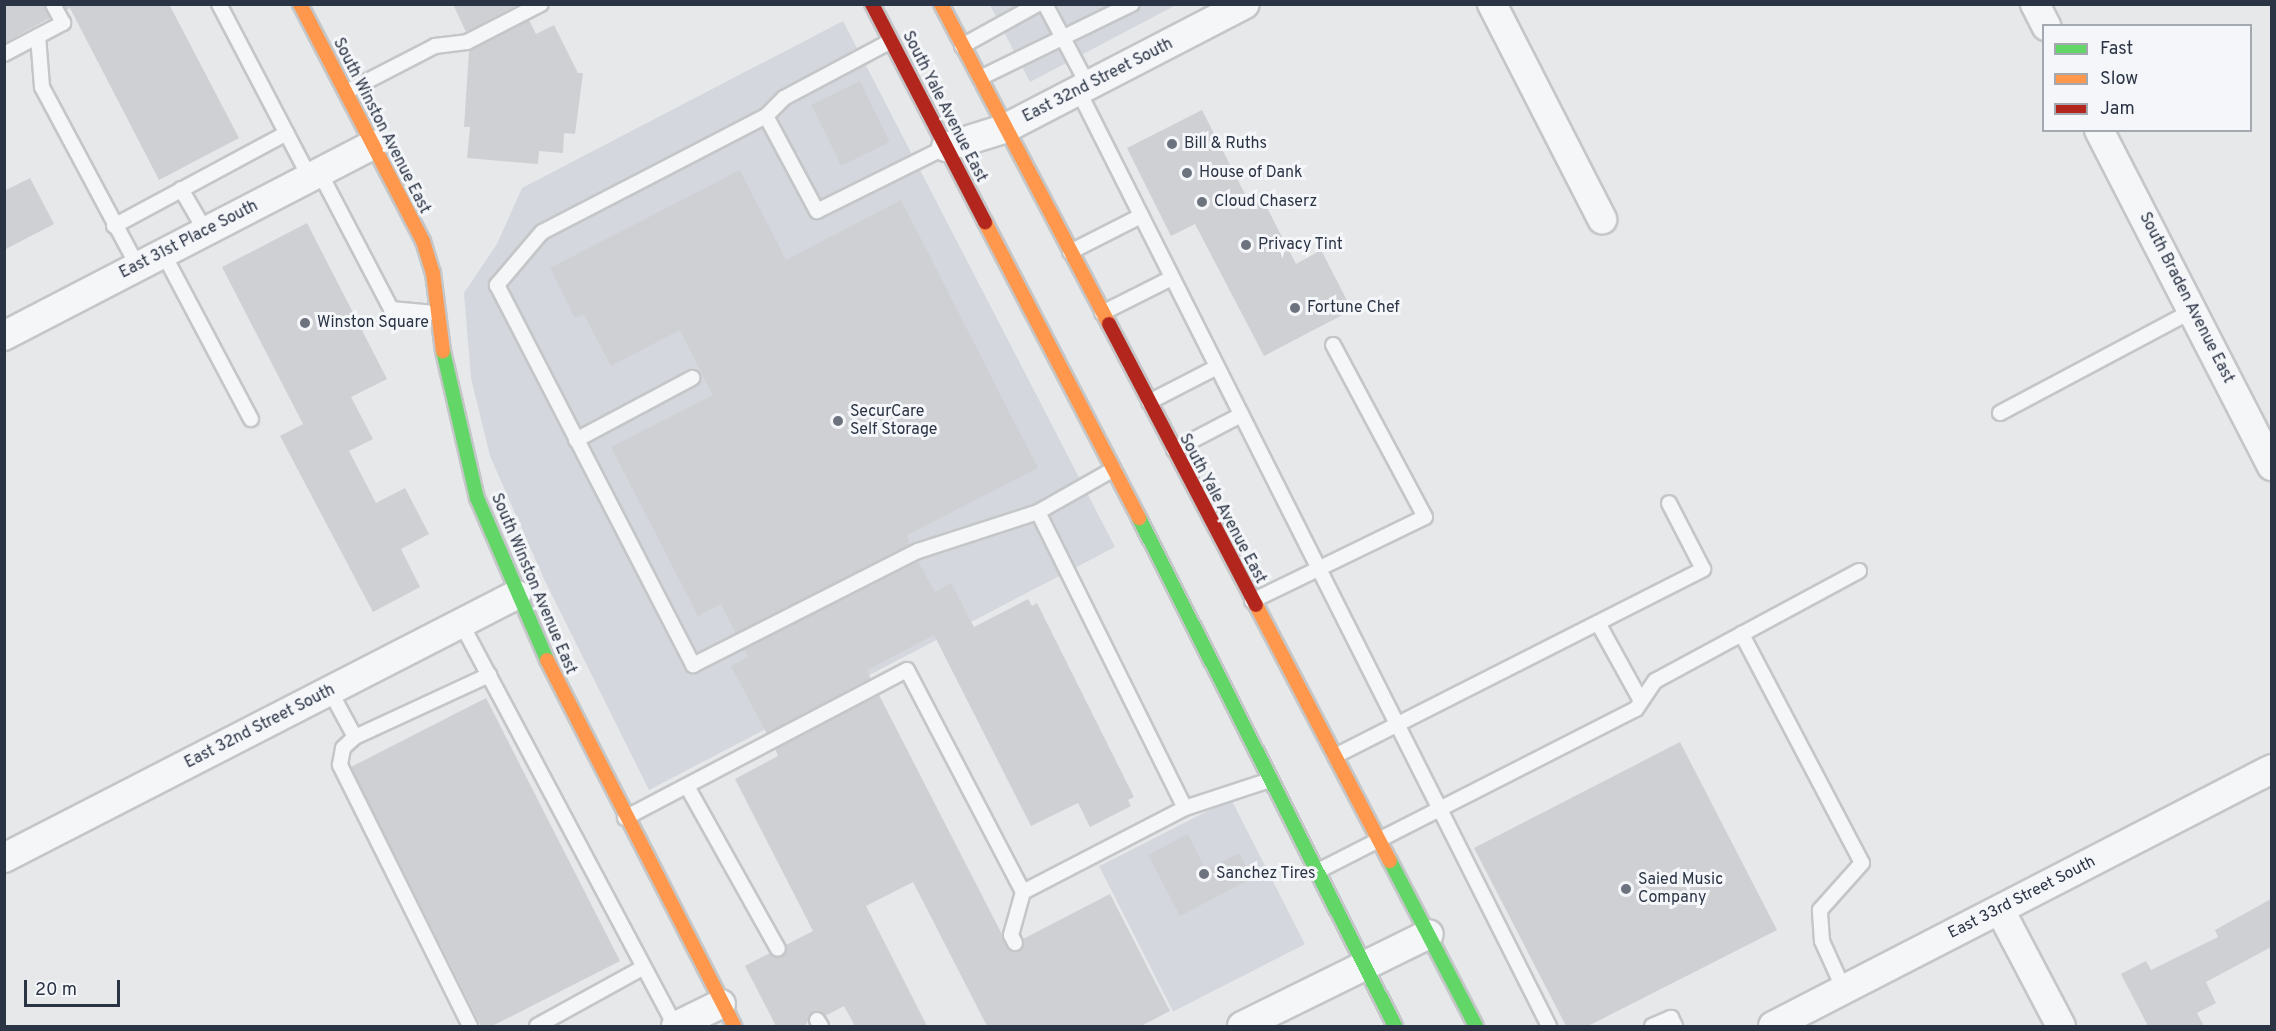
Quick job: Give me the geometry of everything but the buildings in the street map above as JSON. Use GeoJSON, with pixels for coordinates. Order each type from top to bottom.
{"type":"FeatureCollection","features":[{"type":"Feature","properties":{"kind":"main road","name":"South Winston Avenue East"},"geometry":{"type":"LineString","coordinates":[[300,4],[423,241],[433,273],[435,313],[460,438],[477,498],[516,596],[625,818],[727,1015]]}},
{"type":"Feature","properties":{"kind":"main road","name":"South Yale Avenue East"},"geometry":{"type":"LineString","coordinates":[[872,4],[1114,469],[1395,1026]]}},
{"type":"Feature","properties":{"kind":"main road","name":"South Yale Avenue East"},"geometry":{"type":"LineString","coordinates":[[941,4],[1100,314],[1476,1026]]}},
{"type":"Feature","properties":{"kind":"street","name":"East 32nd Street South"},"geometry":{"type":"LineString","coordinates":[[946,147],[1004,129],[1245,4]]}},
{"type":"Feature","properties":{"kind":"street"},"geometry":{"type":"LineString","coordinates":[[1492,4],[1602,219]]}},
{"type":"Feature","properties":{"kind":"street"},"geometry":{"type":"LineString","coordinates":[[2035,4],[2045,24]]}},
{"type":"Feature","properties":{"kind":"street","name":"South Braden Avenue East"},"geometry":{"type":"LineString","coordinates":[[2100,132],[2271,466]]}},
{"type":"Feature","properties":{"kind":"street","name":"East 31st Place South"},"geometry":{"type":"LineString","coordinates":[[4,336],[373,145]]}},
{"type":"Feature","properties":{"kind":"street","name":"East 32nd Street South"},"geometry":{"type":"LineString","coordinates":[[4,858],[516,596]]}},
{"type":"Feature","properties":{"kind":"street","name":"East 33rd Street South"},"geometry":{"type":"LineString","coordinates":[[1773,1026],[2271,769]]}},
{"type":"Feature","properties":{"kind":"street"},"geometry":{"type":"LineString","coordinates":[[2000,910],[2061,1026]]}},
{"type":"Feature","properties":{"kind":"street"},"geometry":{"type":"LineString","coordinates":[[1242,1026],[1429,934]]}},
{"type":"Feature","properties":{"kind":"street"},"geometry":{"type":"LineString","coordinates":[[675,1026],[727,1015]]}},
{"type":"Feature","properties":{"kind":"lane"},"geometry":{"type":"LineString","coordinates":[[4,54],[63,23],[53,4]]}},
{"type":"Feature","properties":{"kind":"lane"},"geometry":{"type":"LineString","coordinates":[[219,4],[286,133],[315,175],[392,309],[435,313]]}},
{"type":"Feature","properties":{"kind":"lane"},"geometry":{"type":"LineString","coordinates":[[346,92],[435,46],[467,42],[541,4]]}},
{"type":"Feature","properties":{"kind":"lane"},"geometry":{"type":"LineString","coordinates":[[962,46],[1038,4]]}},
{"type":"Feature","properties":{"kind":"lane"},"geometry":{"type":"LineString","coordinates":[[1045,4],[1064,39],[1141,216],[1318,569],[1442,807],[1549,1026]]}},
{"type":"Feature","properties":{"kind":"lane"},"geometry":{"type":"LineString","coordinates":[[978,79],[1132,4]]}},
{"type":"Feature","properties":{"kind":"lane"},"geometry":{"type":"LineString","coordinates":[[39,36],[42,87],[138,267]]}},
{"type":"Feature","properties":{"kind":"lane"},"geometry":{"type":"LineString","coordinates":[[891,41],[784,98],[766,116],[542,232],[496,285],[693,665],[918,551],[1038,512],[1114,469]]}},
{"type":"Feature","properties":{"kind":"lane"},"geometry":{"type":"LineString","coordinates":[[766,116],[817,211],[946,147]]}},
{"type":"Feature","properties":{"kind":"lane"},"geometry":{"type":"LineString","coordinates":[[114,225],[286,133]]}},
{"type":"Feature","properties":{"kind":"lane"},"geometry":{"type":"LineString","coordinates":[[181,189],[206,232]]}},
{"type":"Feature","properties":{"kind":"lane"},"geometry":{"type":"LineString","coordinates":[[1068,252],[1141,216]]}},
{"type":"Feature","properties":{"kind":"lane"},"geometry":{"type":"LineString","coordinates":[[163,254],[251,419]]}},
{"type":"Feature","properties":{"kind":"lane"},"geometry":{"type":"LineString","coordinates":[[1100,314],[1172,278]]}},
{"type":"Feature","properties":{"kind":"lane"},"geometry":{"type":"LineString","coordinates":[[2000,413],[2192,311]]}},
{"type":"Feature","properties":{"kind":"lane"},"geometry":{"type":"LineString","coordinates":[[1252,601],[1425,517],[1333,345]]}},
{"type":"Feature","properties":{"kind":"lane"},"geometry":{"type":"LineString","coordinates":[[1147,403],[1217,367]]}},
{"type":"Feature","properties":{"kind":"lane"},"geometry":{"type":"LineString","coordinates":[[576,440],[692,378]]}},
{"type":"Feature","properties":{"kind":"lane"},"geometry":{"type":"LineString","coordinates":[[1172,451],[1241,416]]}},
{"type":"Feature","properties":{"kind":"lane"},"geometry":{"type":"LineString","coordinates":[[1335,756],[1703,569],[1669,503]]}},
{"type":"Feature","properties":{"kind":"lane"},"geometry":{"type":"LineString","coordinates":[[1038,512],[1185,808]]}},
{"type":"Feature","properties":{"kind":"lane"},"geometry":{"type":"LineString","coordinates":[[1316,872],[1636,709],[1655,681],[1859,571]]}},
{"type":"Feature","properties":{"kind":"lane"},"geometry":{"type":"LineString","coordinates":[[1598,622],[1641,701]]}},
{"type":"Feature","properties":{"kind":"lane"},"geometry":{"type":"LineString","coordinates":[[462,623],[642,968],[675,1026]]}},
{"type":"Feature","properties":{"kind":"lane"},"geometry":{"type":"LineString","coordinates":[[1742,634],[1862,863],[1820,910],[1822,941],[1844,990]]}},
{"type":"Feature","properties":{"kind":"lane"},"geometry":{"type":"LineString","coordinates":[[625,818],[688,788],[719,766],[907,670],[1023,892],[1011,934],[1015,943]]}},
{"type":"Feature","properties":{"kind":"lane"},"geometry":{"type":"LineString","coordinates":[[470,1026],[340,765],[343,748],[355,736],[489,675]]}},
{"type":"Feature","properties":{"kind":"lane"},"geometry":{"type":"LineString","coordinates":[[330,691],[355,736]]}},
{"type":"Feature","properties":{"kind":"lane"},"geometry":{"type":"LineString","coordinates":[[1023,892],[1185,808],[1270,780]]}},
{"type":"Feature","properties":{"kind":"lane"},"geometry":{"type":"LineString","coordinates":[[688,788],[778,949]]}},
{"type":"Feature","properties":{"kind":"lane"},"geometry":{"type":"LineString","coordinates":[[537,1026],[642,968]]}},
{"type":"Feature","properties":{"kind":"lane"},"geometry":{"type":"LineString","coordinates":[[1652,1026],[1671,1018],[1675,1026]]}},
{"type":"Feature","properties":{"kind":"shaded area"},"geometry":{"type":"Polygon","coordinates":[[[990,5],[1176,5],[1030,82],[990,5]]]}},
{"type":"Feature","properties":{"kind":"shaded area"},"geometry":{"type":"Polygon","coordinates":[[[843,21],[1115,547],[649,790],[544,579],[490,456],[471,378],[464,293],[497,244],[522,188],[843,21]]]}},
{"type":"Feature","properties":{"kind":"shaded area"},"geometry":{"type":"Polygon","coordinates":[[[1231,799],[1305,944],[1173,1011],[1099,866],[1231,799]]]}},
{"type":"Feature","properties":{"kind":"traffic: fast"},"geometry":{"type":"LineString","coordinates":[[443,351],[477,498],[547,660]]}},
{"type":"Feature","properties":{"kind":"traffic: fast"},"geometry":{"type":"LineString","coordinates":[[1139,518],[1395,1026]]}},
{"type":"Feature","properties":{"kind":"traffic: fast"},"geometry":{"type":"LineString","coordinates":[[1390,861],[1476,1026]]}},
{"type":"Feature","properties":{"kind":"traffic: slow"},"geometry":{"type":"LineString","coordinates":[[300,4],[423,241],[433,273],[443,351]]}},
{"type":"Feature","properties":{"kind":"traffic: slow"},"geometry":{"type":"LineString","coordinates":[[941,4],[1109,324]]}},
{"type":"Feature","properties":{"kind":"traffic: slow"},"geometry":{"type":"LineString","coordinates":[[985,222],[1139,518]]}},
{"type":"Feature","properties":{"kind":"traffic: slow"},"geometry":{"type":"LineString","coordinates":[[1256,605],[1390,861]]}},
{"type":"Feature","properties":{"kind":"traffic: slow"},"geometry":{"type":"LineString","coordinates":[[547,660],[734,1026]]}},
{"type":"Feature","properties":{"kind":"traffic: jam"},"geometry":{"type":"LineString","coordinates":[[872,4],[985,222]]}},
{"type":"Feature","properties":{"kind":"traffic: jam"},"geometry":{"type":"LineString","coordinates":[[1109,324],[1256,605]]}},
{"type":"Feature","properties":{"kind":"place","name":"Bill & Ruths"},"geometry":{"type":"Point","coordinates":[1172,144]}},
{"type":"Feature","properties":{"kind":"place","name":"House of Dank"},"geometry":{"type":"Point","coordinates":[1187,173]}},
{"type":"Feature","properties":{"kind":"place","name":"Cloud Chaserz"},"geometry":{"type":"Point","coordinates":[1202,202]}},
{"type":"Feature","properties":{"kind":"place","name":"Privacy Tint"},"geometry":{"type":"Point","coordinates":[1246,245]}},
{"type":"Feature","properties":{"kind":"place","name":"Fortune Chef"},"geometry":{"type":"Point","coordinates":[1295,308]}},
{"type":"Feature","properties":{"kind":"place","name":"Winston Square"},"geometry":{"type":"Point","coordinates":[305,323]}},
{"type":"Feature","properties":{"kind":"place","name":"SecurCare Self Storage"},"geometry":{"type":"Point","coordinates":[838,421]}},
{"type":"Feature","properties":{"kind":"place","name":"Sanchez Tires"},"geometry":{"type":"Point","coordinates":[1204,874]}},
{"type":"Feature","properties":{"kind":"place","name":"Saied Music Company"},"geometry":{"type":"Point","coordinates":[1626,889]}}]}
